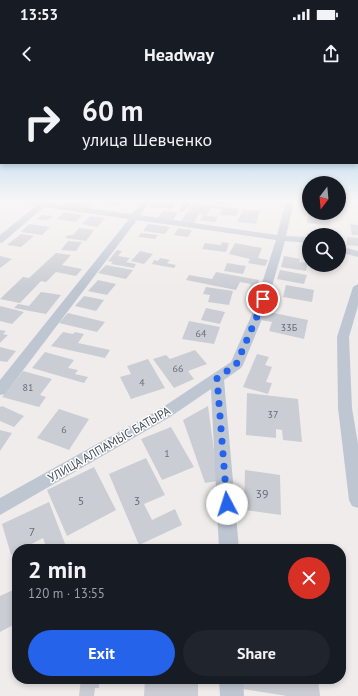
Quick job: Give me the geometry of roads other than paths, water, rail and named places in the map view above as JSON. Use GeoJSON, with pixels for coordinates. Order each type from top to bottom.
{"type":"FeatureCollection","features":[{"type":"Feature","properties":{"kind":"street"},"geometry":{"type":"LineString","coordinates":[[0,240],[12,230]]}},
{"type":"Feature","properties":{"kind":"street"},"geometry":{"type":"LineString","coordinates":[[0,390],[125,230]]}},
{"type":"Feature","properties":{"kind":"street"},"geometry":{"type":"LineString","coordinates":[[220,230],[302,240]]}},
{"type":"Feature","properties":{"kind":"street","name":"УЛИЦА АЛПАМЫС БАТЫРА"},"geometry":{"type":"LineString","coordinates":[[0,507],[165,413],[236,365],[258,314],[283,230]]}},
{"type":"Feature","properties":{"kind":"street"},"geometry":{"type":"LineString","coordinates":[[346,251],[358,254]]}},
{"type":"Feature","properties":{"kind":"street"},"geometry":{"type":"LineString","coordinates":[[358,287],[343,337],[352,410],[358,500]]}},
{"type":"Feature","properties":{"kind":"street"},"geometry":{"type":"LineString","coordinates":[[217,378],[229,544]]}},
{"type":"Feature","properties":{"kind":"street"},"geometry":{"type":"LineString","coordinates":[[231,684],[232,696]]}}]}
